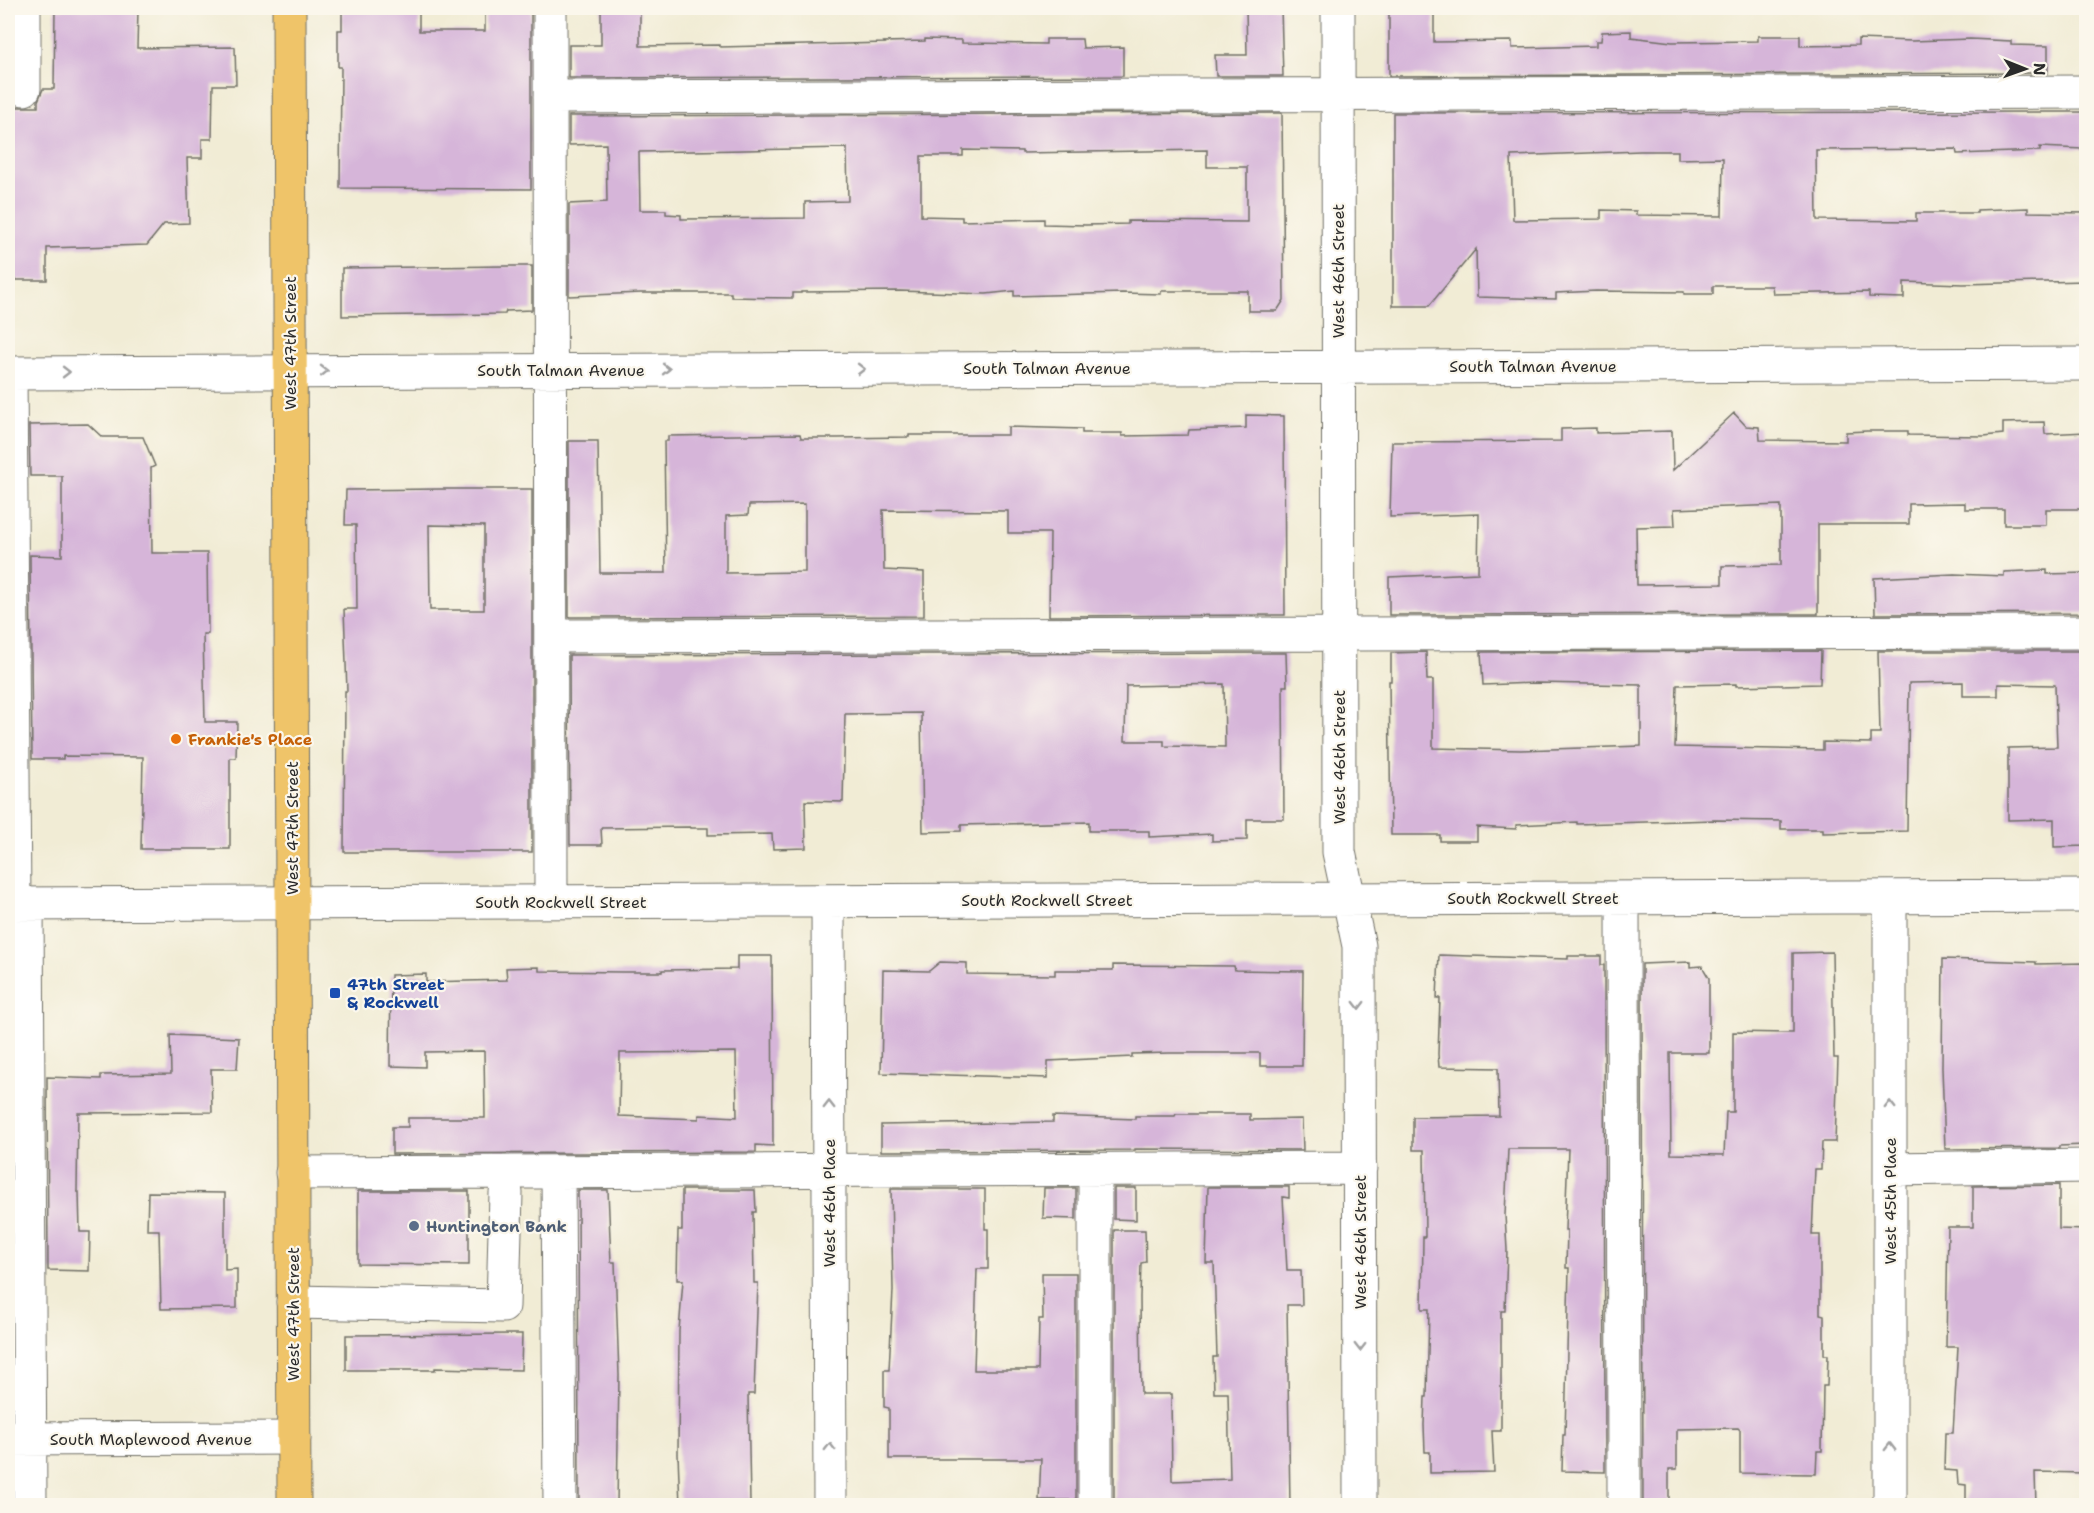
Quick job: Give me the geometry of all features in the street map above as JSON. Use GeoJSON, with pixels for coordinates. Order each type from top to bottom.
{"type":"FeatureCollection","features":[{"type":"Feature","properties":{"kind":"main road","name":"West 47th Street"},"geometry":{"type":"LineString","coordinates":[[289,8],[294,1506]]}},
{"type":"Feature","properties":{"kind":"street"},"geometry":{"type":"LineString","coordinates":[[24,8],[24,89]]}},
{"type":"Feature","properties":{"kind":"street"},"geometry":{"type":"LineString","coordinates":[[550,8],[551,902]]}},
{"type":"Feature","properties":{"kind":"street","name":"West 46th Street"},"geometry":{"type":"LineString","coordinates":[[1338,8],[1340,852],[1359,946],[1360,1506]]}},
{"type":"Feature","properties":{"kind":"street"},"geometry":{"type":"LineString","coordinates":[[550,97],[2086,92]]}},
{"type":"Feature","properties":{"kind":"street","name":"South Talman Avenue"},"geometry":{"type":"LineString","coordinates":[[8,373],[2086,364]]}},
{"type":"Feature","properties":{"kind":"street"},"geometry":{"type":"LineString","coordinates":[[8,373],[9,634],[16,904],[19,1439],[30,1506]]}},
{"type":"Feature","properties":{"kind":"street"},"geometry":{"type":"LineString","coordinates":[[551,636],[2086,632]]}},
{"type":"Feature","properties":{"kind":"street","name":"South Rockwell Street"},"geometry":{"type":"LineString","coordinates":[[16,904],[2086,896]]}},
{"type":"Feature","properties":{"kind":"street","name":"West 45th Place"},"geometry":{"type":"LineString","coordinates":[[1890,897],[1890,1506]]}},
{"type":"Feature","properties":{"kind":"street"},"geometry":{"type":"LineString","coordinates":[[1623,898],[1624,1506]]}},
{"type":"Feature","properties":{"kind":"street","name":"West 46th Place"},"geometry":{"type":"LineString","coordinates":[[828,901],[830,1506]]}},
{"type":"Feature","properties":{"kind":"street"},"geometry":{"type":"LineString","coordinates":[[1890,1169],[2086,1166]]}},
{"type":"Feature","properties":{"kind":"street"},"geometry":{"type":"LineString","coordinates":[[292,1173],[1360,1168]]}},
{"type":"Feature","properties":{"kind":"street"},"geometry":{"type":"LineString","coordinates":[[1095,1169],[1095,1506]]}},
{"type":"Feature","properties":{"kind":"street"},"geometry":{"type":"LineString","coordinates":[[558,1172],[560,1506]]}},
{"type":"Feature","properties":{"kind":"street"},"geometry":{"type":"LineString","coordinates":[[293,1302],[503,1306],[506,1192]]}},
{"type":"Feature","properties":{"kind":"street","name":"South Maplewood Avenue"},"geometry":{"type":"LineString","coordinates":[[19,1439],[294,1438]]}},
{"type":"Feature","properties":{"kind":"building"},"geometry":{"type":"Polygon","coordinates":[[[342,8],[419,8],[419,31],[485,31],[485,8],[531,8],[531,189],[340,188],[341,67],[338,67],[338,30],[342,30],[342,8]]]}},
{"type":"Feature","properties":{"kind":"building"},"geometry":{"type":"Polygon","coordinates":[[[601,8],[640,8],[640,46],[806,45],[925,41],[925,39],[962,40],[962,43],[1046,44],[1046,39],[1082,39],[1083,48],[1123,47],[1123,76],[569,78],[569,45],[601,45],[601,8]]]}},
{"type":"Feature","properties":{"kind":"building"},"geometry":{"type":"Polygon","coordinates":[[[1246,8],[1281,8],[1283,76],[1216,76],[1215,55],[1247,55],[1246,8]]]}},
{"type":"Feature","properties":{"kind":"building"},"geometry":{"type":"Polygon","coordinates":[[[1389,8],[1434,8],[1434,42],[1512,41],[1512,48],[1596,46],[1596,41],[1601,41],[1602,32],[1631,31],[1631,37],[1672,42],[1758,41],[1758,36],[1800,36],[1800,46],[1858,45],[1858,39],[2011,41],[2011,45],[2048,46],[2048,73],[1389,76],[1389,8]]]}},
{"type":"Feature","properties":{"kind":"building"},"geometry":{"type":"Polygon","coordinates":[[[55,9],[138,10],[137,48],[235,47],[236,85],[213,85],[212,139],[202,139],[202,158],[187,158],[189,223],[164,224],[147,245],[47,248],[47,280],[8,280],[8,107],[38,107],[43,89],[54,89],[55,9]]]}},
{"type":"Feature","properties":{"kind":"building"},"geometry":{"type":"Polygon","coordinates":[[[2084,112],[2083,149],[2040,147],[2040,151],[1957,154],[1956,149],[1816,150],[1817,220],[1916,221],[1916,213],[1977,213],[1977,210],[2028,208],[2028,212],[2086,213],[2086,281],[1963,284],[1904,282],[1904,298],[1869,297],[1869,292],[1773,294],[1772,286],[1713,286],[1713,294],[1596,291],[1556,293],[1556,299],[1477,297],[1476,249],[1429,306],[1393,306],[1393,113],[2084,112]],[[1678,151],[1511,156],[1513,220],[1601,219],[1601,210],[1636,211],[1636,215],[1722,216],[1723,158],[1678,159],[1678,151]]]}},
{"type":"Feature","properties":{"kind":"building"},"geometry":{"type":"Polygon","coordinates":[[[1282,113],[1284,300],[1277,311],[1248,311],[1248,291],[1161,291],[1161,294],[1014,296],[1014,291],[986,294],[900,291],[801,292],[793,293],[793,298],[731,297],[731,293],[569,296],[569,204],[607,202],[606,144],[569,145],[569,116],[1282,113]],[[847,148],[639,152],[640,210],[666,210],[666,214],[681,215],[681,219],[805,218],[805,202],[848,201],[847,148]],[[963,150],[963,156],[921,156],[921,216],[962,217],[962,221],[1044,219],[1044,224],[1086,225],[1128,224],[1128,221],[1247,222],[1247,167],[1207,167],[1207,150],[1022,153],[1022,151],[963,150]]]}},
{"type":"Feature","properties":{"kind":"building"},"geometry":{"type":"Polygon","coordinates":[[[532,266],[532,310],[506,311],[505,314],[342,316],[342,268],[532,266]]]}},
{"type":"Feature","properties":{"kind":"building"},"geometry":{"type":"Polygon","coordinates":[[[1734,413],[1746,426],[1759,427],[1760,440],[1846,441],[1846,432],[1867,431],[1908,431],[1908,435],[1984,436],[2003,434],[2003,423],[2044,422],[2045,434],[2086,432],[2086,509],[2046,509],[2046,525],[2004,525],[2004,509],[1965,509],[1965,503],[1909,504],[1909,524],[1818,524],[1818,614],[1389,615],[1389,577],[1478,573],[1479,514],[1390,517],[1392,442],[1561,441],[1561,429],[1596,428],[1596,433],[1672,431],[1673,470],[1734,413]],[[1781,505],[1674,509],[1675,526],[1636,527],[1637,585],[1722,584],[1722,566],[1781,565],[1781,505]]]}},
{"type":"Feature","properties":{"kind":"building"},"geometry":{"type":"Polygon","coordinates":[[[1246,415],[1284,416],[1285,615],[1049,616],[1050,533],[1008,533],[1008,511],[883,510],[884,570],[924,572],[924,616],[569,617],[569,441],[598,441],[600,573],[666,573],[664,441],[668,441],[668,436],[800,434],[801,438],[836,438],[1008,435],[1008,427],[1082,429],[1082,433],[1122,433],[1122,436],[1188,435],[1189,430],[1246,428],[1246,415]],[[805,504],[749,505],[748,515],[726,516],[726,573],[805,572],[805,504]]]}},
{"type":"Feature","properties":{"kind":"building"},"geometry":{"type":"Polygon","coordinates":[[[88,424],[102,437],[143,437],[155,466],[151,468],[152,553],[207,553],[208,634],[203,634],[205,722],[237,722],[236,758],[230,758],[230,849],[141,849],[143,757],[63,756],[63,759],[32,759],[30,555],[62,556],[62,476],[30,476],[29,425],[88,424]]]}},
{"type":"Feature","properties":{"kind":"building"},"geometry":{"type":"Polygon","coordinates":[[[532,489],[532,852],[344,852],[345,691],[347,691],[344,609],[357,609],[356,525],[345,525],[346,490],[532,489]],[[429,525],[430,610],[484,610],[484,526],[429,525]]]}},
{"type":"Feature","properties":{"kind":"building"},"geometry":{"type":"Polygon","coordinates":[[[2047,570],[2047,574],[2086,573],[2086,612],[1875,614],[1874,578],[1954,574],[2004,576],[2004,572],[2047,570]]]}},
{"type":"Feature","properties":{"kind":"building"},"geometry":{"type":"Polygon","coordinates":[[[1821,651],[1820,684],[1677,685],[1675,747],[1823,750],[1823,742],[1871,743],[1871,733],[1880,733],[1878,651],[2084,651],[2086,846],[2054,847],[2054,819],[2008,820],[2008,748],[2057,747],[2055,685],[1998,684],[1998,696],[1963,696],[1963,682],[1909,683],[1907,831],[1823,833],[1823,829],[1781,829],[1781,821],[1715,820],[1577,824],[1577,822],[1516,825],[1516,829],[1477,827],[1477,841],[1440,841],[1440,835],[1391,835],[1389,681],[1391,681],[1391,653],[1426,652],[1427,680],[1433,680],[1433,748],[1521,750],[1641,746],[1641,685],[1536,683],[1483,685],[1481,652],[1821,651]]]}},
{"type":"Feature","properties":{"kind":"building"},"geometry":{"type":"Polygon","coordinates":[[[1286,653],[1287,686],[1283,686],[1284,819],[1247,819],[1247,840],[1212,841],[1212,834],[1149,837],[1149,831],[1089,831],[1089,822],[961,825],[961,831],[923,832],[921,713],[845,714],[843,802],[805,801],[806,848],[773,849],[772,834],[708,835],[708,828],[690,827],[601,828],[602,845],[570,845],[569,655],[1286,653]],[[1224,684],[1126,686],[1125,741],[1164,741],[1164,746],[1225,747],[1224,684]]]}},
{"type":"Feature","properties":{"kind":"building"},"geometry":{"type":"Polygon","coordinates":[[[1832,952],[1834,1058],[1838,1058],[1835,1142],[1822,1142],[1821,1169],[1815,1169],[1812,1235],[1820,1235],[1820,1314],[1824,1315],[1824,1355],[1828,1355],[1827,1386],[1823,1386],[1822,1451],[1817,1451],[1816,1474],[1740,1473],[1740,1430],[1738,1428],[1677,1429],[1677,1469],[1669,1469],[1669,1506],[1643,1506],[1642,964],[1690,962],[1690,967],[1702,966],[1709,978],[1709,1053],[1670,1053],[1671,1154],[1724,1155],[1726,1112],[1733,1112],[1733,1032],[1793,1033],[1793,953],[1832,952]]]}},
{"type":"Feature","properties":{"kind":"building"},"geometry":{"type":"Polygon","coordinates":[[[1439,955],[1568,959],[1568,956],[1601,956],[1601,965],[1604,965],[1605,1472],[1562,1471],[1569,1268],[1566,1268],[1567,1230],[1565,1230],[1568,1149],[1508,1149],[1505,1311],[1501,1311],[1501,1431],[1492,1431],[1494,1472],[1430,1473],[1430,1452],[1425,1452],[1424,1425],[1429,1309],[1422,1309],[1423,1237],[1425,1237],[1424,1150],[1413,1150],[1413,1117],[1499,1116],[1498,1068],[1439,1067],[1440,998],[1437,998],[1439,955]]]}},
{"type":"Feature","properties":{"kind":"building"},"geometry":{"type":"Polygon","coordinates":[[[737,956],[772,956],[773,1146],[756,1145],[756,1152],[392,1154],[392,1127],[408,1127],[408,1118],[485,1118],[484,1051],[425,1052],[425,1067],[390,1066],[391,975],[426,974],[426,982],[507,980],[506,968],[539,967],[539,971],[623,972],[737,969],[737,956]],[[736,1052],[620,1053],[619,1116],[699,1119],[699,1115],[737,1117],[736,1052]]]}},
{"type":"Feature","properties":{"kind":"building"},"geometry":{"type":"Polygon","coordinates":[[[1943,959],[2036,962],[2036,964],[2086,963],[2086,1145],[2059,1146],[2059,1148],[1945,1149],[1942,1068],[1943,959]]]}},
{"type":"Feature","properties":{"kind":"building"},"geometry":{"type":"Polygon","coordinates":[[[940,962],[967,963],[967,974],[1055,975],[1055,970],[1113,970],[1113,965],[1234,966],[1235,970],[1303,971],[1302,1066],[1260,1066],[1260,1053],[1169,1053],[1048,1061],[1048,1078],[881,1073],[883,970],[929,971],[940,962]]]}},
{"type":"Feature","properties":{"kind":"building"},"geometry":{"type":"Polygon","coordinates":[[[170,1035],[239,1038],[237,1069],[211,1069],[212,1112],[78,1113],[77,1192],[79,1192],[80,1232],[90,1232],[89,1271],[48,1270],[47,1077],[101,1079],[101,1075],[171,1074],[170,1035]]]}},
{"type":"Feature","properties":{"kind":"building"},"geometry":{"type":"Polygon","coordinates":[[[1176,1114],[1250,1114],[1250,1120],[1302,1119],[1303,1150],[881,1151],[881,1125],[1053,1122],[1053,1116],[1135,1119],[1135,1116],[1175,1116],[1176,1114]]]}},
{"type":"Feature","properties":{"kind":"building"},"geometry":{"type":"Polygon","coordinates":[[[2059,1185],[2059,1229],[2086,1230],[2086,1473],[2035,1472],[2036,1506],[1966,1506],[1966,1485],[1958,1484],[1957,1471],[1944,1470],[1945,1433],[1953,1433],[1958,1347],[1946,1347],[1948,1227],[1973,1227],[1973,1186],[2059,1185]]]}},
{"type":"Feature","properties":{"kind":"building"},"geometry":{"type":"Polygon","coordinates":[[[1208,1187],[1289,1187],[1289,1198],[1283,1197],[1287,1270],[1301,1270],[1302,1305],[1287,1305],[1290,1506],[1114,1506],[1114,1230],[1145,1230],[1146,1262],[1141,1263],[1140,1297],[1141,1394],[1171,1394],[1172,1481],[1230,1479],[1228,1393],[1214,1393],[1213,1357],[1217,1357],[1214,1263],[1206,1263],[1208,1187]]]}},
{"type":"Feature","properties":{"kind":"building"},"geometry":{"type":"Polygon","coordinates":[[[1044,1188],[1076,1188],[1076,1219],[1043,1218],[1044,1188]]]}},
{"type":"Feature","properties":{"kind":"building"},"geometry":{"type":"Polygon","coordinates":[[[1114,1188],[1136,1188],[1136,1220],[1114,1219],[1114,1188]]]}},
{"type":"Feature","properties":{"kind":"building"},"geometry":{"type":"Polygon","coordinates":[[[891,1189],[985,1189],[988,1269],[977,1269],[974,1370],[1038,1370],[1039,1319],[1043,1319],[1042,1273],[1076,1273],[1076,1500],[1039,1500],[1041,1459],[889,1459],[889,1408],[884,1407],[884,1370],[889,1370],[893,1290],[891,1189]]]}},
{"type":"Feature","properties":{"kind":"building"},"geometry":{"type":"Polygon","coordinates":[[[578,1190],[608,1190],[611,1262],[615,1262],[619,1375],[617,1506],[579,1506],[578,1190]]]}},
{"type":"Feature","properties":{"kind":"building"},"geometry":{"type":"Polygon","coordinates":[[[682,1190],[755,1190],[754,1283],[758,1283],[754,1394],[748,1394],[750,1503],[747,1503],[747,1506],[680,1506],[679,1331],[683,1280],[677,1280],[678,1230],[682,1230],[682,1190]]]}},
{"type":"Feature","properties":{"kind":"building","name":"Huntington Bank"},"geometry":{"type":"Polygon","coordinates":[[[358,1191],[469,1191],[469,1265],[358,1264],[358,1191]]]}},
{"type":"Feature","properties":{"kind":"building"},"geometry":{"type":"Polygon","coordinates":[[[148,1192],[225,1193],[225,1270],[237,1269],[237,1308],[161,1309],[159,1230],[147,1230],[148,1192]]]}},
{"type":"Feature","properties":{"kind":"building"},"geometry":{"type":"Polygon","coordinates":[[[522,1334],[521,1370],[435,1368],[435,1370],[346,1370],[346,1335],[522,1334]]]}},
{"type":"Feature","properties":{"kind":"place","name":"Frankie's Place"},"geometry":{"type":"Point","coordinates":[176,739]}},
{"type":"Feature","properties":{"kind":"place","name":"47th Street & Rockwell"},"geometry":{"type":"Point","coordinates":[335,993]}},
{"type":"Feature","properties":{"kind":"place","name":"Huntington Bank"},"geometry":{"type":"Point","coordinates":[414,1226]}}]}
